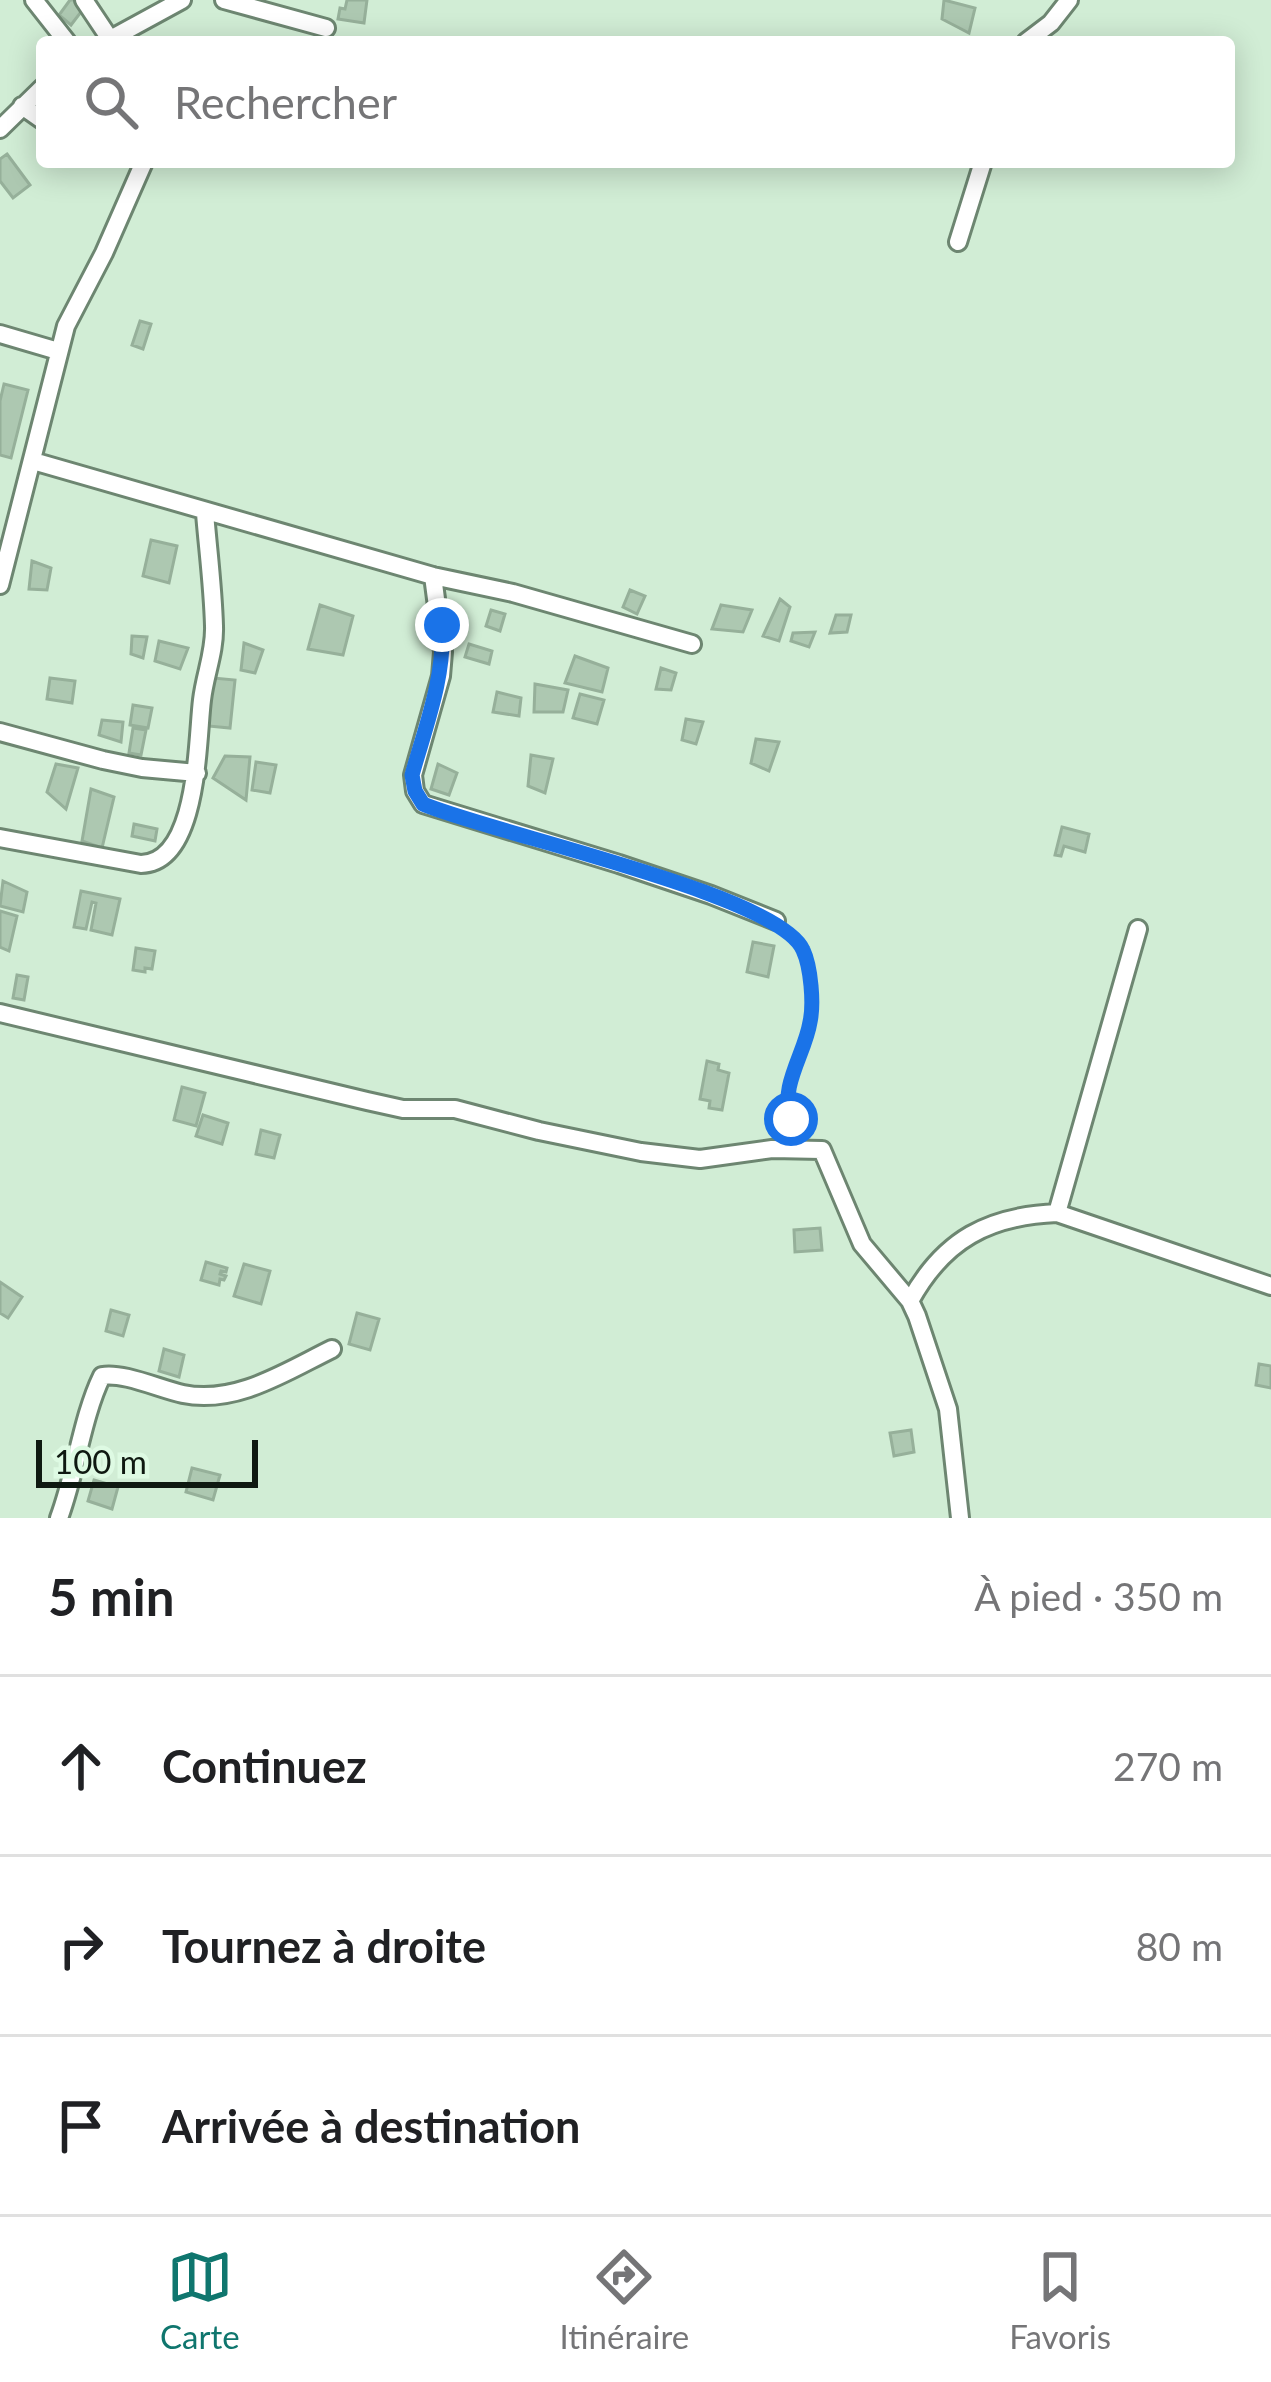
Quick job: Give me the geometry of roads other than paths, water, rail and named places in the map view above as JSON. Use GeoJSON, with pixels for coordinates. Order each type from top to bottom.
{"type":"FeatureCollection","features":[{"type":"Feature","properties":{"kind":"street"},"geometry":{"type":"LineString","coordinates":[[84,0],[105,36]]}},
{"type":"Feature","properties":{"kind":"street"},"geometry":{"type":"LineString","coordinates":[[117,36],[182,0]]}},
{"type":"Feature","properties":{"kind":"street"},"geometry":{"type":"LineString","coordinates":[[224,0],[326,28]]}},
{"type":"Feature","properties":{"kind":"street"},"geometry":{"type":"LineString","coordinates":[[1034,36],[1069,0]]}},
{"type":"Feature","properties":{"kind":"street"},"geometry":{"type":"LineString","coordinates":[[32,2],[63,36]]}},
{"type":"Feature","properties":{"kind":"street"},"geometry":{"type":"LineString","coordinates":[[0,129],[36,93]]}},
{"type":"Feature","properties":{"kind":"street"},"geometry":{"type":"LineString","coordinates":[[22,106],[36,116]]}},
{"type":"Feature","properties":{"kind":"street"},"geometry":{"type":"LineString","coordinates":[[0,585],[66,326],[141,168]]}},
{"type":"Feature","properties":{"kind":"street"},"geometry":{"type":"LineString","coordinates":[[958,242],[981,168]]}},
{"type":"Feature","properties":{"kind":"street"},"geometry":{"type":"LineString","coordinates":[[0,352],[9,336],[58,351]]}},
{"type":"Feature","properties":{"kind":"street"},"geometry":{"type":"LineString","coordinates":[[33,460],[434,577],[513,593],[692,644]]}},
{"type":"Feature","properties":{"kind":"street"},"geometry":{"type":"LineString","coordinates":[[0,838],[150,864],[170,848],[182,827],[197,773],[201,702],[213,652],[205,512]]}},
{"type":"Feature","properties":{"kind":"street"},"geometry":{"type":"LineString","coordinates":[[434,577],[443,652],[441,676],[412,775],[423,804],[620,864],[776,921]]}},
{"type":"Feature","properties":{"kind":"street"},"geometry":{"type":"LineString","coordinates":[[0,732],[103,760],[197,773]]}},
{"type":"Feature","properties":{"kind":"street"},"geometry":{"type":"LineString","coordinates":[[1057,1213],[1138,929]]}},
{"type":"Feature","properties":{"kind":"street"},"geometry":{"type":"LineString","coordinates":[[0,1013],[367,1101],[404,1108],[454,1108],[641,1152],[700,1160],[772,1149],[823,1150],[862,1244],[910,1301],[948,1409],[960,1518]]}},
{"type":"Feature","properties":{"kind":"street"},"geometry":{"type":"LineString","coordinates":[[910,1301],[947,1252],[988,1224],[1022,1214],[1057,1213],[1271,1286]]}},
{"type":"Feature","properties":{"kind":"street"},"geometry":{"type":"LineString","coordinates":[[59,1518],[102,1376],[117,1375],[189,1396],[218,1394],[249,1389],[332,1349]]}}]}
